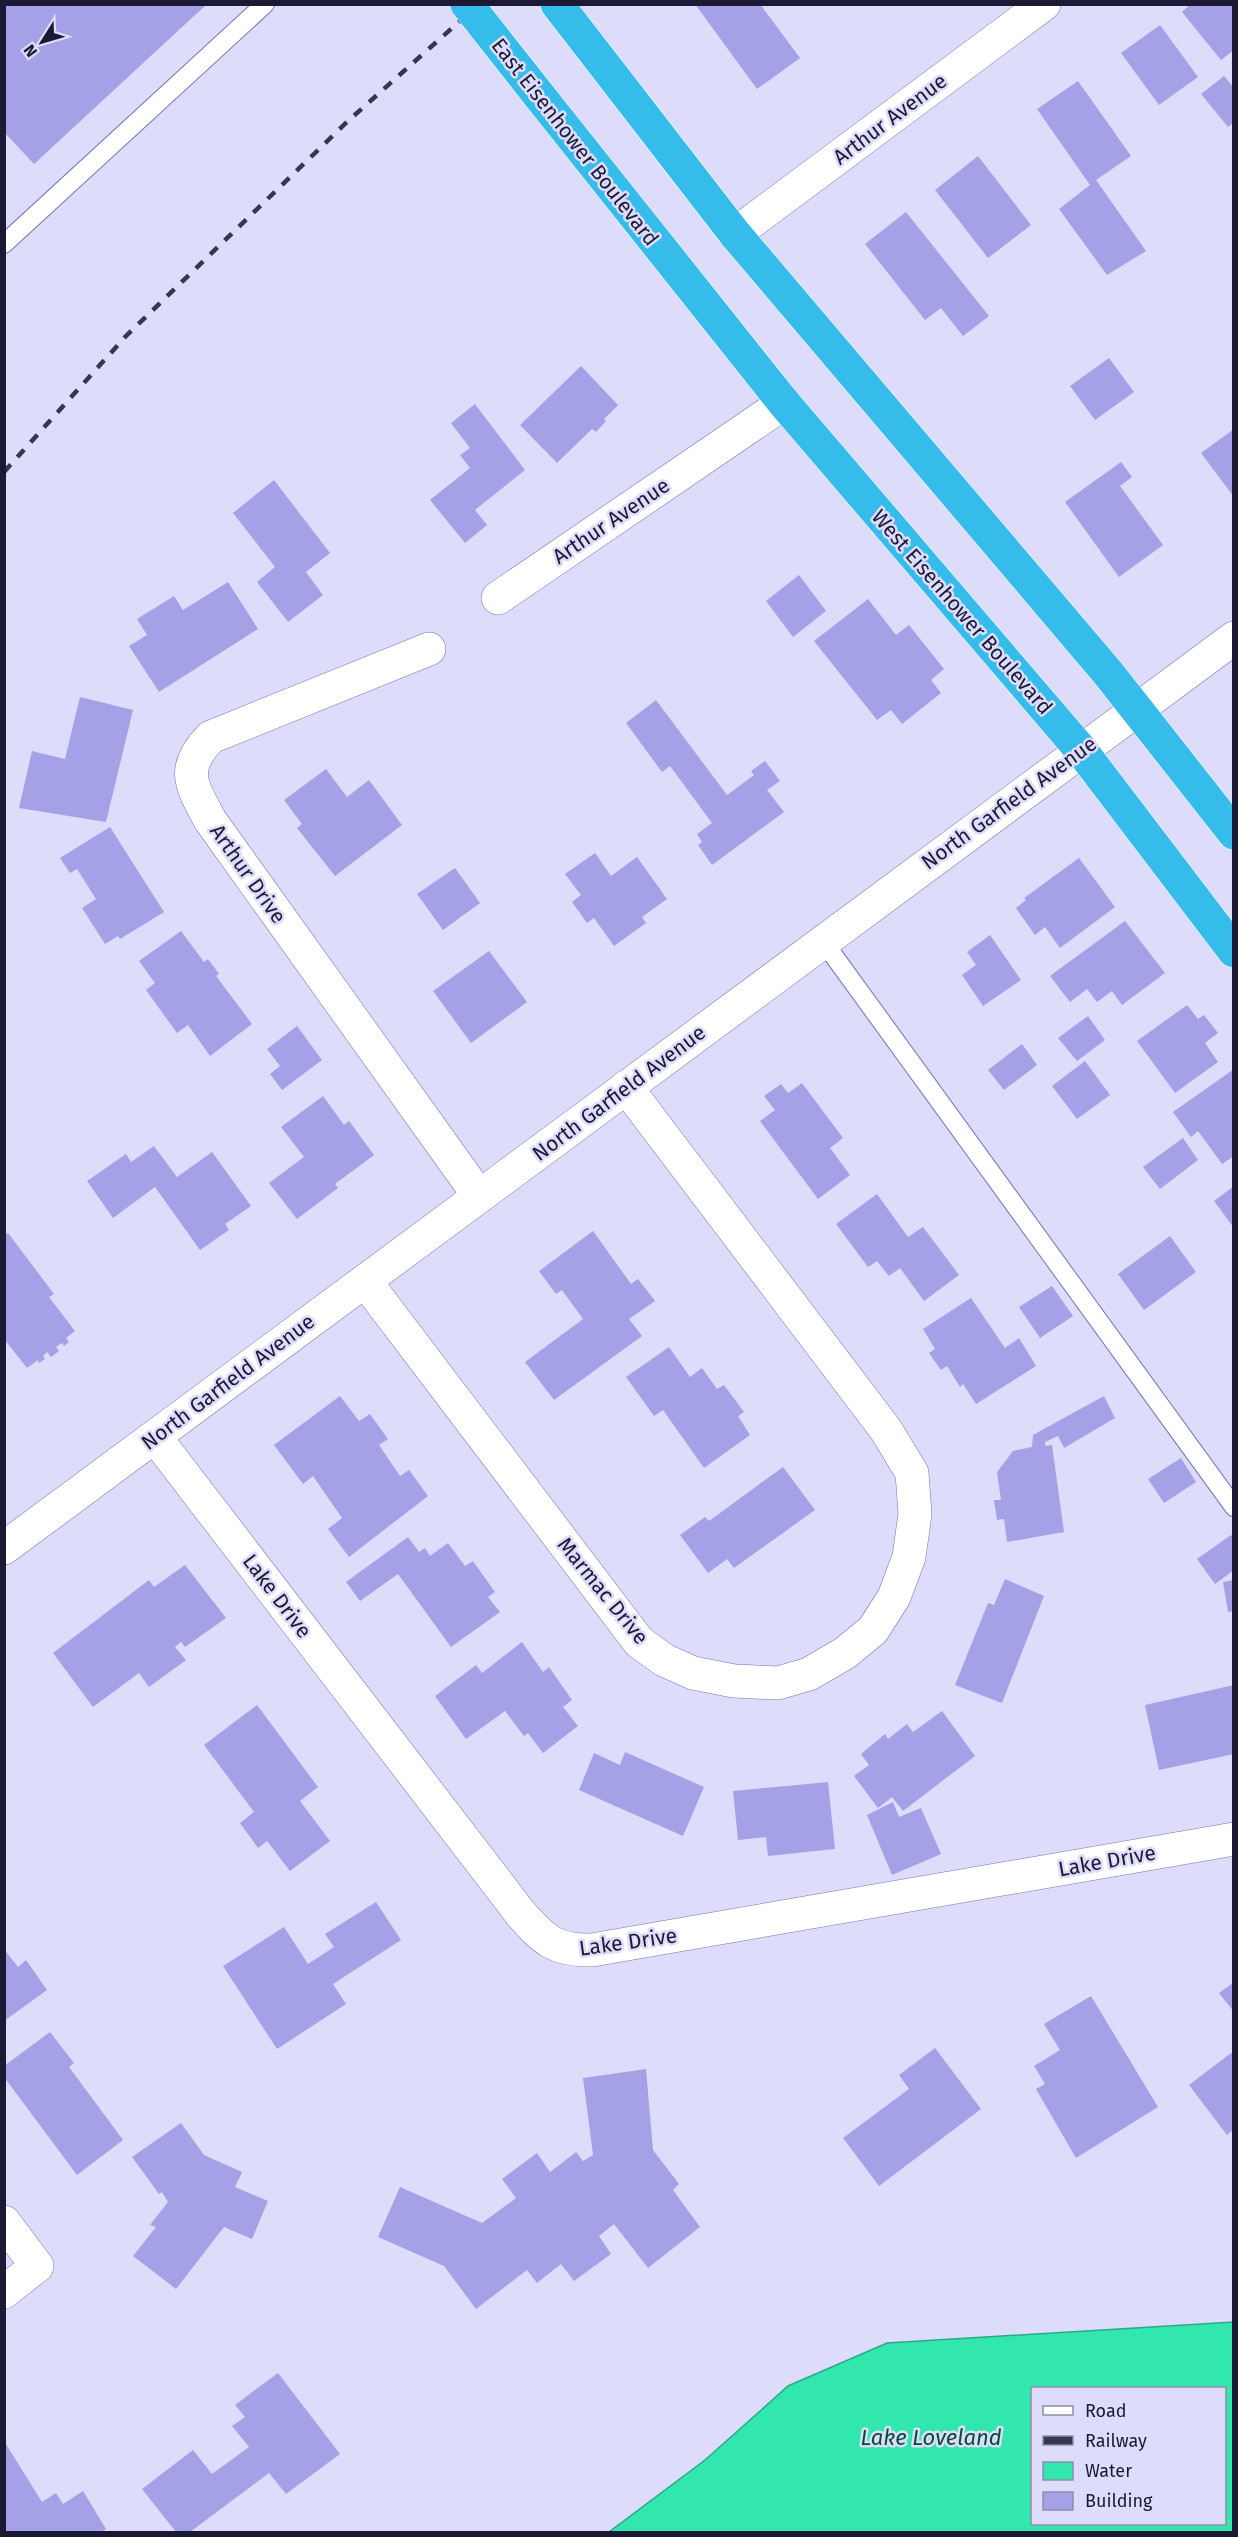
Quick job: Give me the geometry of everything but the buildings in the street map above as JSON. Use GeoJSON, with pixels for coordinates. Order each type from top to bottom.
{"type":"FeatureCollection","features":[{"type":"Feature","properties":{"kind":"highway","name":"East Eisenhower Boulevard"},"geometry":{"type":"LineString","coordinates":[[467,4],[683,279]]}},
{"type":"Feature","properties":{"kind":"highway"},"geometry":{"type":"LineString","coordinates":[[558,4],[735,234],[1137,708],[1233,833]]}},
{"type":"Feature","properties":{"kind":"highway","name":"West Eisenhower Boulevard"},"geometry":{"type":"LineString","coordinates":[[683,279],[784,403],[1081,750],[1233,951]]}},
{"type":"Feature","properties":{"kind":"street","name":"Arthur Avenue"},"geometry":{"type":"LineString","coordinates":[[735,234],[1044,4]]}},
{"type":"Feature","properties":{"kind":"street","name":"Arthur Avenue"},"geometry":{"type":"LineString","coordinates":[[498,598],[784,403]]}},
{"type":"Feature","properties":{"kind":"street","name":"North Garfield Avenue"},"geometry":{"type":"LineString","coordinates":[[4,1548],[1233,638]]}},
{"type":"Feature","properties":{"kind":"street","name":"Arthur Drive"},"geometry":{"type":"LineString","coordinates":[[429,649],[211,737],[197,751],[191,772],[191,784],[210,820],[479,1196]]}},
{"type":"Feature","properties":{"kind":"street","name":"Marmac Drive"},"geometry":{"type":"LineString","coordinates":[[365,1281],[639,1642],[664,1660],[693,1673],[734,1681],[778,1683],[809,1674],[845,1653],[873,1630],[894,1597],[909,1557],[915,1514],[912,1473],[886,1430],[626,1087]]}},
{"type":"Feature","properties":{"kind":"street","name":"Lake Drive"},"geometry":{"type":"LineString","coordinates":[[155,1437],[521,1914],[538,1933],[570,1951],[603,1948],[1233,1839]]}},
{"type":"Feature","properties":{"kind":"street"},"geometry":{"type":"LineString","coordinates":[[4,2222],[37,2266],[4,2292]]}},
{"type":"Feature","properties":{"kind":"lane"},"geometry":{"type":"LineString","coordinates":[[4,244],[266,4]]}},
{"type":"Feature","properties":{"kind":"lane"},"geometry":{"type":"LineString","coordinates":[[823,941],[1233,1507]]}},
{"type":"Feature","properties":{"kind":"water","name":"Lake Loveland"},"geometry":{"type":"Polygon","coordinates":[[[1233,2322],[1233,2532],[609,2532],[705,2460],[788,2386],[887,2343],[1233,2322]]]}},
{"type":"Feature","properties":{"kind":"railway"},"geometry":{"type":"LineString","coordinates":[[4,472],[126,336],[348,121],[479,4]]}}]}
